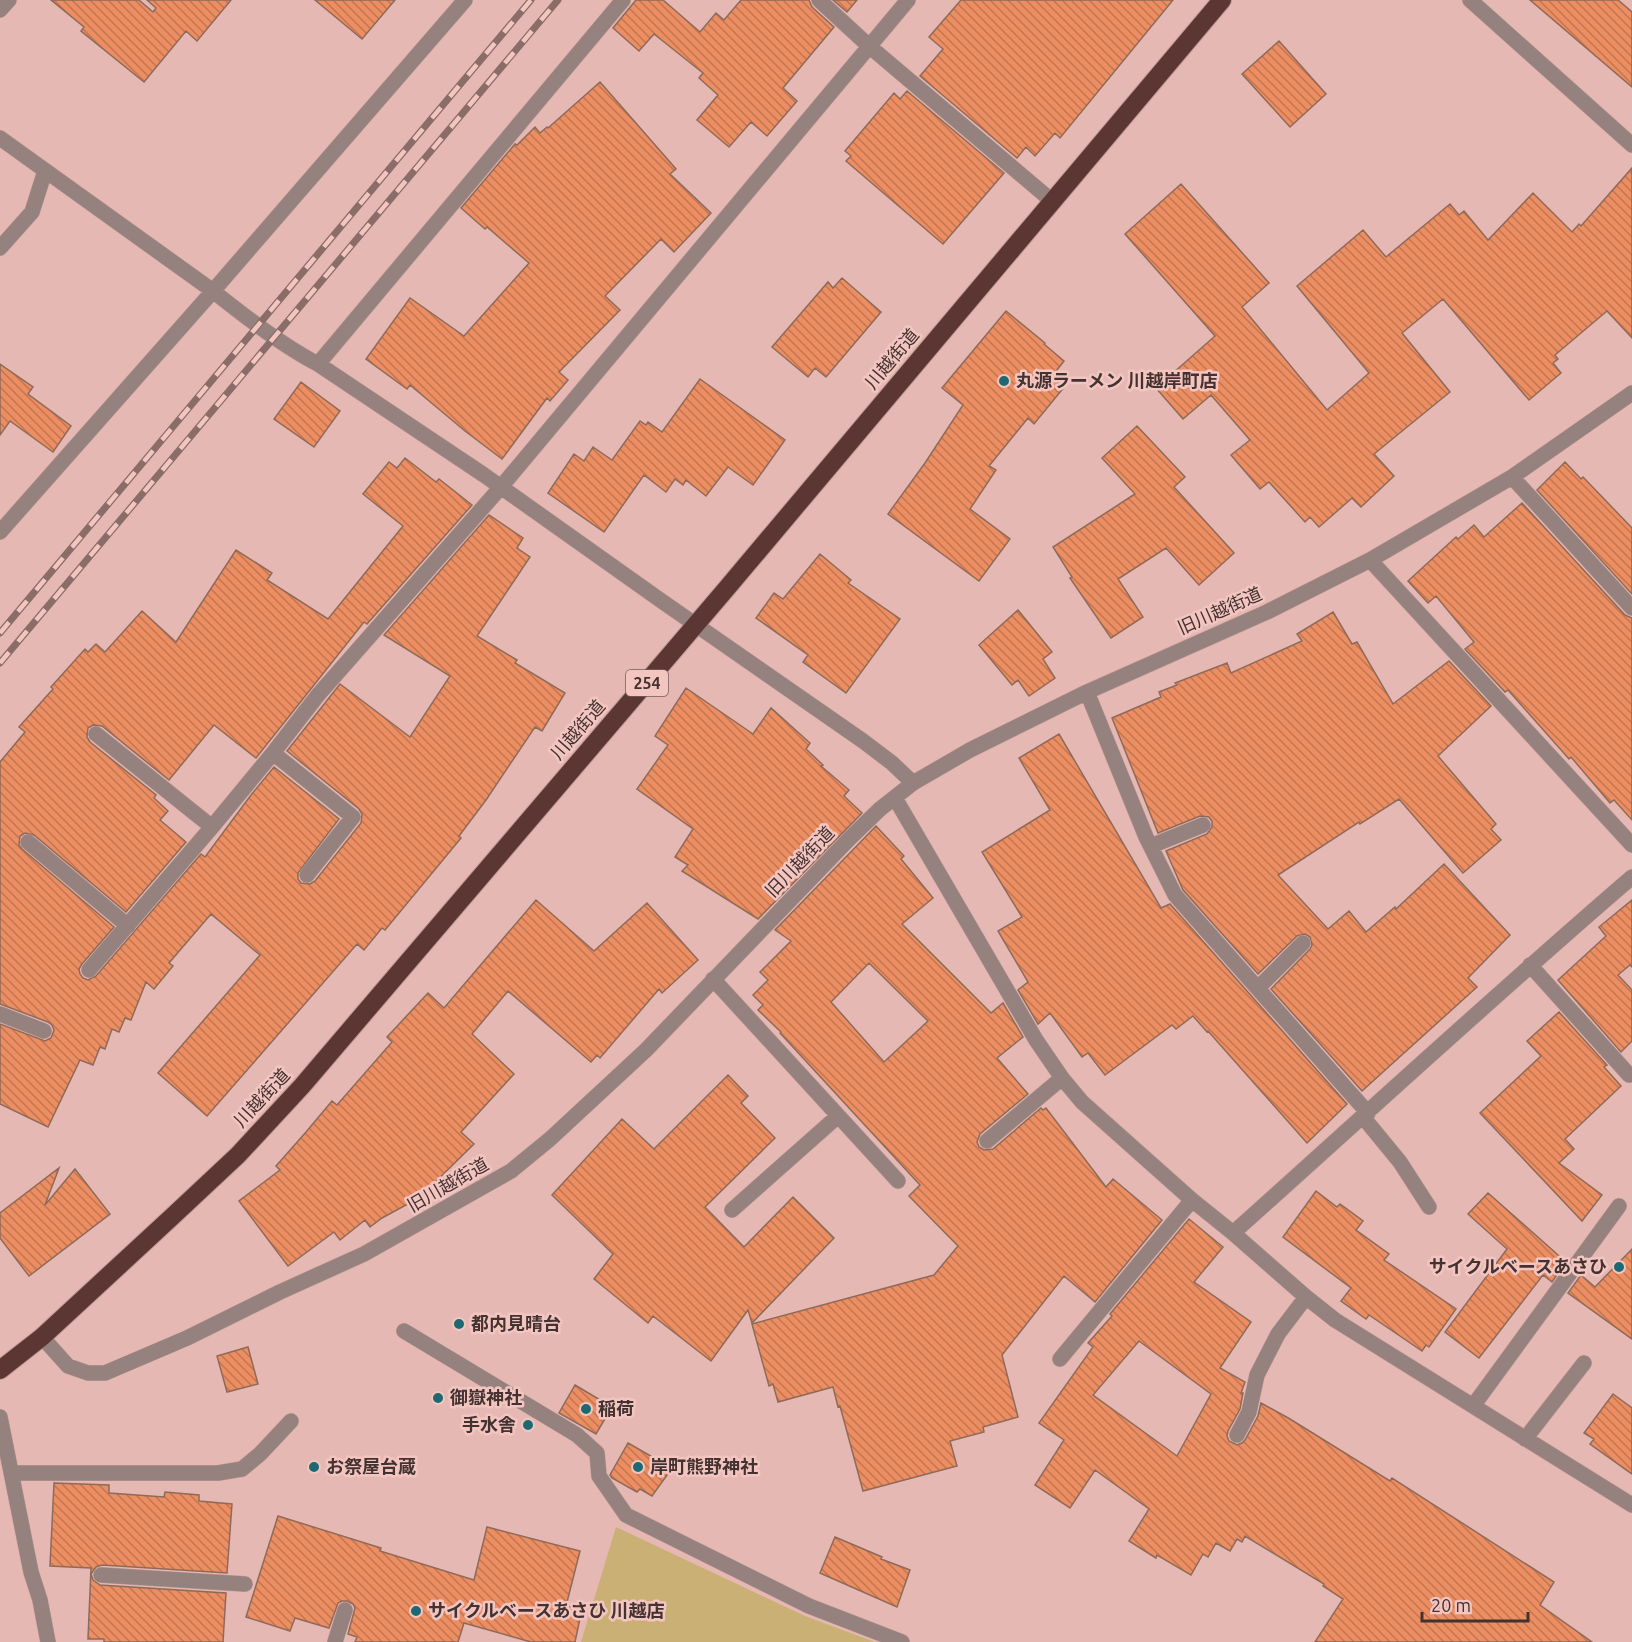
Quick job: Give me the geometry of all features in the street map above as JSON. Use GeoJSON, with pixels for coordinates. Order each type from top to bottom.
{"type":"FeatureCollection","features":[{"type":"Feature","properties":{"kind":"highway","name":"川越街道"},"geometry":{"type":"LineString","coordinates":[[0,1370],[42,1337],[238,1155],[294,1094],[696,624],[1222,0]]}},
{"type":"Feature","properties":{"kind":"street"},"geometry":{"type":"LineString","coordinates":[[0,10],[9,0]]}},
{"type":"Feature","properties":{"kind":"street"},"geometry":{"type":"LineString","coordinates":[[0,532],[465,0]]}},
{"type":"Feature","properties":{"kind":"street"},"geometry":{"type":"LineString","coordinates":[[318,364],[623,0]]}},
{"type":"Feature","properties":{"kind":"street"},"geometry":{"type":"LineString","coordinates":[[819,0],[869,46],[1052,201]]}},
{"type":"Feature","properties":{"kind":"street"},"geometry":{"type":"LineString","coordinates":[[89,970],[212,827],[318,695],[501,487],[908,0]]}},
{"type":"Feature","properties":{"kind":"street"},"geometry":{"type":"LineString","coordinates":[[1470,0],[1632,145]]}},
{"type":"Feature","properties":{"kind":"street"},"geometry":{"type":"LineString","coordinates":[[0,138],[304,357],[318,364],[501,487],[863,741],[892,763],[913,783]]}},
{"type":"Feature","properties":{"kind":"street"},"geometry":{"type":"LineString","coordinates":[[0,248],[32,212],[45,171]]}},
{"type":"Feature","properties":{"kind":"street","name":"旧川越街道"},"geometry":{"type":"LineString","coordinates":[[42,1337],[68,1366],[88,1373],[105,1374],[364,1254],[511,1171],[646,1050],[849,839],[880,809],[913,783],[970,750],[1087,692],[1267,612],[1370,560],[1512,477],[1632,393]]}},
{"type":"Feature","properties":{"kind":"street"},"geometry":{"type":"LineString","coordinates":[[1512,477],[1632,608]]}},
{"type":"Feature","properties":{"kind":"street"},"geometry":{"type":"LineString","coordinates":[[1370,560],[1632,845]]}},
{"type":"Feature","properties":{"kind":"street"},"geometry":{"type":"LineString","coordinates":[[1087,692],[1151,846],[1175,895],[1258,988],[1365,1115],[1400,1162],[1429,1207]]}},
{"type":"Feature","properties":{"kind":"street"},"geometry":{"type":"LineString","coordinates":[[96,734],[212,827]]}},
{"type":"Feature","properties":{"kind":"street"},"geometry":{"type":"LineString","coordinates":[[273,753],[353,818],[307,875]]}},
{"type":"Feature","properties":{"kind":"street"},"geometry":{"type":"LineString","coordinates":[[895,798],[1036,1040],[1082,1102],[1192,1200],[1335,1320],[1632,1505]]}},
{"type":"Feature","properties":{"kind":"street"},"geometry":{"type":"LineString","coordinates":[[1151,846],[1203,825]]}},
{"type":"Feature","properties":{"kind":"street"},"geometry":{"type":"LineString","coordinates":[[28,842],[128,926]]}},
{"type":"Feature","properties":{"kind":"street"},"geometry":{"type":"LineString","coordinates":[[1233,1233],[1530,965],[1632,877]]}},
{"type":"Feature","properties":{"kind":"street"},"geometry":{"type":"LineString","coordinates":[[1258,988],[1303,943]]}},
{"type":"Feature","properties":{"kind":"street"},"geometry":{"type":"LineString","coordinates":[[1530,965],[1629,1075]]}},
{"type":"Feature","properties":{"kind":"street"},"geometry":{"type":"LineString","coordinates":[[713,979],[898,1180]]}},
{"type":"Feature","properties":{"kind":"street"},"geometry":{"type":"LineString","coordinates":[[0,1014],[44,1031]]}},
{"type":"Feature","properties":{"kind":"street"},"geometry":{"type":"LineString","coordinates":[[987,1141],[1062,1078]]}},
{"type":"Feature","properties":{"kind":"street"},"geometry":{"type":"LineString","coordinates":[[732,1210],[838,1116]]}},
{"type":"Feature","properties":{"kind":"street"},"geometry":{"type":"LineString","coordinates":[[1060,1359],[1192,1200]]}},
{"type":"Feature","properties":{"kind":"street"},"geometry":{"type":"LineString","coordinates":[[1473,1406],[1619,1206]]}},
{"type":"Feature","properties":{"kind":"street"},"geometry":{"type":"LineString","coordinates":[[1237,1435],[1249,1412],[1257,1375],[1278,1334],[1306,1297]]}},
{"type":"Feature","properties":{"kind":"street"},"geometry":{"type":"LineString","coordinates":[[404,1331],[577,1435],[597,1452],[599,1476],[626,1515],[809,1606],[902,1642]]}},
{"type":"Feature","properties":{"kind":"street"},"geometry":{"type":"LineString","coordinates":[[1526,1439],[1584,1363]]}},
{"type":"Feature","properties":{"kind":"street"},"geometry":{"type":"LineString","coordinates":[[0,1417],[31,1572],[40,1600],[48,1642]]}},
{"type":"Feature","properties":{"kind":"street"},"geometry":{"type":"LineString","coordinates":[[12,1473],[218,1473],[242,1469],[260,1454],[291,1421]]}},
{"type":"Feature","properties":{"kind":"street"},"geometry":{"type":"LineString","coordinates":[[101,1575],[245,1584]]}},
{"type":"Feature","properties":{"kind":"street"},"geometry":{"type":"LineString","coordinates":[[335,1642],[345,1610]]}},
{"type":"Feature","properties":{"kind":"shaded area"},"geometry":{"type":"Polygon","coordinates":[[[616,1527],[805,1616],[875,1642],[581,1642],[616,1527]]]}},
{"type":"Feature","properties":{"kind":"building"},"geometry":{"type":"Polygon","coordinates":[[[51,0],[139,0],[153,12],[156,8],[147,0],[231,0],[197,41],[186,31],[144,82],[81,31],[84,27],[51,0]]]}},
{"type":"Feature","properties":{"kind":"building"},"geometry":{"type":"Polygon","coordinates":[[[315,0],[395,0],[362,39],[315,0]]]}},
{"type":"Feature","properties":{"kind":"building"},"geometry":{"type":"Polygon","coordinates":[[[636,0],[663,0],[700,32],[716,13],[724,20],[741,0],[809,0],[812,7],[834,27],[783,88],[797,101],[767,136],[751,122],[729,147],[697,120],[718,95],[699,78],[703,73],[654,34],[639,51],[613,28],[636,0]]]}},
{"type":"Feature","properties":{"kind":"building"},"geometry":{"type":"Polygon","coordinates":[[[833,0],[857,0],[847,12],[833,0]]]}},
{"type":"Feature","properties":{"kind":"building"},"geometry":{"type":"Polygon","coordinates":[[[961,0],[1173,0],[1060,138],[1055,133],[1035,156],[1026,147],[1017,158],[920,76],[943,49],[929,37],[961,0]]]}},
{"type":"Feature","properties":{"kind":"building"},"geometry":{"type":"Polygon","coordinates":[[[1530,0],[1618,0],[1632,12],[1632,87],[1530,0]]]}},
{"type":"Feature","properties":{"kind":"building"},"geometry":{"type":"Polygon","coordinates":[[[1279,41],[1326,94],[1290,127],[1242,74],[1279,41]]]}},
{"type":"Feature","properties":{"kind":"building"},"geometry":{"type":"Polygon","coordinates":[[[600,82],[676,169],[670,174],[711,213],[674,252],[661,239],[605,296],[620,310],[559,372],[568,380],[550,401],[547,398],[502,459],[410,385],[407,389],[366,359],[410,298],[464,336],[529,263],[461,208],[515,144],[517,145],[535,127],[540,133],[548,128],[600,82]]]}},
{"type":"Feature","properties":{"kind":"building"},"geometry":{"type":"Polygon","coordinates":[[[907,91],[1004,173],[943,244],[846,161],[851,156],[845,151],[894,93],[900,99],[907,91]]]}},
{"type":"Feature","properties":{"kind":"building"},"geometry":{"type":"Polygon","coordinates":[[[1632,168],[1632,338],[1607,311],[1555,355],[1558,359],[1553,363],[1561,373],[1529,400],[1443,299],[1402,333],[1450,392],[1374,454],[1394,476],[1361,507],[1352,498],[1319,527],[1310,517],[1305,522],[1269,482],[1260,489],[1231,455],[1250,440],[1211,395],[1183,419],[1156,388],[1215,336],[1125,234],[1181,184],[1269,283],[1242,307],[1327,410],[1369,373],[1297,286],[1363,230],[1386,257],[1450,204],[1459,215],[1464,211],[1488,240],[1533,193],[1572,232],[1579,224],[1581,226],[1632,168]]]}},
{"type":"Feature","properties":{"kind":"building"},"geometry":{"type":"Polygon","coordinates":[[[842,278],[881,312],[826,377],[815,368],[808,377],[772,347],[828,282],[833,288],[842,278]]]}},
{"type":"Feature","properties":{"kind":"building"},"geometry":{"type":"Polygon","coordinates":[[[1006,311],[1064,361],[1053,375],[1065,386],[1034,424],[1028,418],[989,466],[996,470],[970,509],[1010,539],[979,581],[888,514],[963,405],[942,388],[1006,311]]]}},
{"type":"Feature","properties":{"kind":"building"},"geometry":{"type":"Polygon","coordinates":[[[0,364],[33,387],[28,394],[71,426],[53,452],[10,421],[0,435],[0,364]]]}},
{"type":"Feature","properties":{"kind":"building"},"geometry":{"type":"Polygon","coordinates":[[[700,379],[785,440],[753,485],[728,467],[706,496],[686,480],[683,485],[675,479],[666,492],[644,475],[604,532],[548,493],[574,454],[584,461],[593,447],[612,460],[640,421],[646,425],[648,422],[662,432],[700,379]]]}},
{"type":"Feature","properties":{"kind":"building"},"geometry":{"type":"Polygon","coordinates":[[[301,382],[340,411],[314,447],[274,419],[301,382]]]}},
{"type":"Feature","properties":{"kind":"building"},"geometry":{"type":"Polygon","coordinates":[[[1137,426],[1185,477],[1174,487],[1234,553],[1199,585],[1166,548],[1118,579],[1143,617],[1111,638],[1070,578],[1072,577],[1053,547],[1135,494],[1102,458],[1137,426]]]}},
{"type":"Feature","properties":{"kind":"building"},"geometry":{"type":"Polygon","coordinates":[[[405,458],[436,482],[439,479],[472,505],[367,624],[364,622],[256,758],[214,725],[169,780],[102,726],[93,725],[88,728],[87,737],[90,742],[156,795],[154,798],[168,811],[160,820],[186,842],[126,912],[34,835],[25,833],[20,836],[19,845],[22,849],[114,927],[82,964],[79,969],[80,974],[88,980],[96,976],[201,854],[205,857],[274,767],[339,819],[298,873],[301,883],[310,884],[315,881],[361,823],[362,814],[359,809],[287,751],[340,684],[410,737],[450,676],[384,635],[489,515],[523,538],[517,548],[530,557],[477,636],[517,660],[515,663],[565,693],[542,731],[535,727],[459,836],[461,838],[385,930],[382,928],[364,950],[357,944],[207,1116],[158,1073],[260,955],[211,914],[169,963],[173,966],[154,989],[146,982],[131,1020],[125,1018],[119,1032],[112,1029],[105,1049],[100,1047],[93,1065],[80,1060],[48,1127],[0,1104],[0,1024],[45,1041],[51,1038],[54,1030],[48,1022],[0,1004],[0,762],[25,732],[19,727],[85,649],[88,652],[96,644],[105,652],[142,611],[176,642],[236,550],[272,573],[267,580],[328,619],[403,526],[363,494],[389,462],[397,468],[405,458]]]}},
{"type":"Feature","properties":{"kind":"building"},"geometry":{"type":"Polygon","coordinates":[[[1565,462],[1581,479],[1583,477],[1632,528],[1632,594],[1537,490],[1565,462]]]}},
{"type":"Feature","properties":{"kind":"building"},"geometry":{"type":"Polygon","coordinates":[[[1522,503],[1625,615],[1632,618],[1632,820],[1614,800],[1610,803],[1571,757],[1569,759],[1508,690],[1505,692],[1465,649],[1474,642],[1436,596],[1428,603],[1408,581],[1456,537],[1458,539],[1474,525],[1484,537],[1522,503]]]}},
{"type":"Feature","properties":{"kind":"building"},"geometry":{"type":"Polygon","coordinates":[[[820,554],[851,580],[848,583],[900,619],[846,693],[803,662],[808,655],[756,618],[774,593],[783,599],[820,554]]]}},
{"type":"Feature","properties":{"kind":"building"},"geometry":{"type":"Polygon","coordinates":[[[1018,610],[1052,652],[1043,659],[1055,678],[1029,696],[1018,680],[1012,685],[979,645],[1018,610]]]}},
{"type":"Feature","properties":{"kind":"building"},"geometry":{"type":"Polygon","coordinates":[[[1333,612],[1352,644],[1357,642],[1393,704],[1449,661],[1491,706],[1438,756],[1496,824],[1491,829],[1501,840],[1463,873],[1399,799],[1278,875],[1328,929],[1349,911],[1366,932],[1395,907],[1396,909],[1444,864],[1510,935],[1468,978],[1477,987],[1362,1091],[1271,989],[1310,949],[1312,945],[1310,937],[1305,934],[1297,936],[1258,974],[1183,890],[1166,851],[1207,834],[1212,827],[1212,821],[1209,817],[1200,816],[1158,833],[1112,718],[1161,697],[1159,692],[1177,685],[1175,683],[1227,663],[1231,673],[1302,641],[1297,634],[1333,612]]]}},
{"type":"Feature","properties":{"kind":"building"},"geometry":{"type":"Polygon","coordinates":[[[686,688],[753,734],[771,708],[810,743],[806,749],[823,765],[821,766],[849,790],[844,796],[862,813],[758,919],[682,871],[688,865],[675,857],[693,829],[637,789],[668,745],[655,736],[686,688]]]}},
{"type":"Feature","properties":{"kind":"building"},"geometry":{"type":"Polygon","coordinates":[[[1059,734],[1161,908],[1170,904],[1347,1104],[1307,1143],[1193,1016],[1176,1029],[1172,1025],[1105,1075],[1088,1053],[1082,1057],[1050,1013],[1038,1024],[1018,990],[1028,982],[998,931],[1022,917],[982,852],[1050,810],[1019,758],[1059,734]]]}},
{"type":"Feature","properties":{"kind":"building"},"geometry":{"type":"Polygon","coordinates":[[[876,826],[904,856],[901,859],[933,898],[902,924],[991,1013],[1003,1003],[1023,1037],[997,1058],[1028,1094],[980,1134],[977,1142],[979,1147],[984,1150],[993,1149],[1041,1108],[1043,1110],[1046,1108],[1106,1187],[1113,1179],[1162,1220],[1095,1302],[1064,1276],[1002,1355],[1018,1417],[983,1427],[984,1432],[950,1441],[957,1466],[863,1491],[833,1387],[778,1402],[773,1384],[769,1386],[752,1324],[934,1275],[958,1246],[909,1196],[920,1185],[781,1032],[758,1010],[763,1005],[753,995],[768,980],[760,972],[791,941],[775,930],[876,826]],[[869,963],[831,1002],[884,1062],[928,1021],[869,963]]]}},
{"type":"Feature","properties":{"kind":"building"},"geometry":{"type":"Polygon","coordinates":[[[536,900],[594,951],[647,903],[698,960],[662,993],[659,989],[600,1058],[597,1055],[591,1062],[508,991],[472,1034],[514,1074],[461,1132],[474,1144],[419,1198],[370,1227],[365,1220],[340,1240],[334,1232],[288,1266],[239,1201],[280,1170],[276,1166],[332,1101],[337,1105],[392,1042],[387,1037],[428,993],[444,1008],[536,900]]]}},
{"type":"Feature","properties":{"kind":"building"},"geometry":{"type":"Polygon","coordinates":[[[1632,900],[1632,967],[1630,965],[1618,975],[1632,990],[1632,1041],[1621,1052],[1558,980],[1606,936],[1599,927],[1632,900]]]}},
{"type":"Feature","properties":{"kind":"building"},"geometry":{"type":"Polygon","coordinates":[[[1559,1012],[1607,1065],[1604,1067],[1621,1086],[1565,1139],[1574,1149],[1559,1163],[1602,1195],[1582,1221],[1480,1113],[1541,1056],[1527,1041],[1559,1012]]]}},
{"type":"Feature","properties":{"kind":"building"},"geometry":{"type":"Polygon","coordinates":[[[728,1075],[748,1096],[741,1103],[775,1138],[705,1207],[744,1247],[793,1197],[834,1238],[752,1323],[748,1310],[711,1361],[653,1316],[648,1323],[594,1279],[613,1254],[552,1195],[622,1119],[654,1149],[728,1075]]]}},
{"type":"Feature","properties":{"kind":"building"},"geometry":{"type":"Polygon","coordinates":[[[59,1168],[45,1205],[75,1169],[110,1214],[29,1276],[0,1238],[0,1213],[59,1168]]]}},
{"type":"Feature","properties":{"kind":"building"},"geometry":{"type":"Polygon","coordinates":[[[1316,1191],[1337,1207],[1340,1204],[1363,1221],[1356,1230],[1389,1254],[1384,1260],[1456,1309],[1429,1347],[1426,1345],[1422,1351],[1369,1315],[1366,1319],[1341,1301],[1351,1288],[1283,1237],[1316,1191]]]}},
{"type":"Feature","properties":{"kind":"building"},"geometry":{"type":"Polygon","coordinates":[[[1488,1193],[1566,1262],[1552,1282],[1543,1275],[1479,1358],[1445,1332],[1507,1249],[1468,1214],[1488,1193]]]}},
{"type":"Feature","properties":{"kind":"building"},"geometry":{"type":"Polygon","coordinates":[[[1189,1219],[1223,1247],[1194,1282],[1251,1322],[1220,1368],[1245,1382],[1241,1393],[1243,1393],[1240,1409],[1228,1431],[1229,1441],[1237,1445],[1245,1440],[1258,1416],[1261,1403],[1290,1419],[1390,1481],[1392,1478],[1554,1582],[1540,1605],[1592,1642],[1315,1642],[1343,1599],[1323,1586],[1324,1584],[1245,1536],[1242,1542],[1237,1539],[1230,1551],[1216,1543],[1208,1557],[1203,1554],[1191,1575],[1157,1555],[1156,1558],[1129,1541],[1149,1509],[1095,1470],[1070,1508],[1035,1485],[1064,1440],[1039,1423],[1093,1347],[1088,1343],[1112,1316],[1110,1314],[1189,1219]],[[1139,1341],[1093,1395],[1177,1456],[1211,1394],[1139,1341]]]}},
{"type":"Feature","properties":{"kind":"building"},"geometry":{"type":"Polygon","coordinates":[[[1632,1249],[1632,1339],[1568,1293],[1581,1275],[1595,1287],[1632,1249]]]}},
{"type":"Feature","properties":{"kind":"building"},"geometry":{"type":"Polygon","coordinates":[[[248,1347],[258,1384],[227,1392],[217,1356],[248,1347]]]}},
{"type":"Feature","properties":{"kind":"building"},"geometry":{"type":"Polygon","coordinates":[[[575,1385],[612,1407],[596,1434],[559,1413],[575,1385]]]}},
{"type":"Feature","properties":{"kind":"building"},"geometry":{"type":"Polygon","coordinates":[[[1613,1394],[1632,1408],[1632,1474],[1590,1444],[1594,1439],[1584,1433],[1613,1394]]]}},
{"type":"Feature","properties":{"kind":"building","name":"岸町熊野神社"},"geometry":{"type":"Polygon","coordinates":[[[628,1443],[656,1459],[654,1462],[670,1471],[652,1496],[640,1489],[637,1492],[610,1475],[628,1443]]]}},
{"type":"Feature","properties":{"kind":"building"},"geometry":{"type":"Polygon","coordinates":[[[54,1483],[109,1485],[109,1493],[164,1497],[165,1492],[199,1495],[199,1501],[232,1504],[227,1573],[102,1565],[96,1567],[91,1574],[93,1580],[100,1585],[226,1593],[223,1642],[104,1642],[104,1639],[88,1639],[91,1568],[50,1566],[54,1483]]]}},
{"type":"Feature","properties":{"kind":"building"},"geometry":{"type":"Polygon","coordinates":[[[278,1516],[474,1580],[487,1527],[580,1551],[566,1606],[582,1609],[575,1642],[531,1642],[464,1623],[458,1642],[355,1642],[357,1637],[348,1634],[355,1608],[347,1601],[338,1603],[329,1628],[295,1618],[290,1631],[246,1617],[278,1516]]]}},
{"type":"Feature","properties":{"kind":"building"},"geometry":{"type":"Polygon","coordinates":[[[835,1537],[910,1570],[897,1607],[820,1573],[835,1537]]]}},
{"type":"Feature","properties":{"kind":"railway"},"geometry":{"type":"LineString","coordinates":[[0,633],[531,0]]}},
{"type":"Feature","properties":{"kind":"railway"},"geometry":{"type":"LineString","coordinates":[[0,663],[558,0]]}},
{"type":"Feature","properties":{"kind":"place","name":"丸源ラーメン 川越岸町店"},"geometry":{"type":"Point","coordinates":[1004,381]}},
{"type":"Feature","properties":{"kind":"place","name":"サイクルベースあさひ"},"geometry":{"type":"Point","coordinates":[1619,1267]}},
{"type":"Feature","properties":{"kind":"place","name":"都内見晴台"},"geometry":{"type":"Point","coordinates":[459,1324]}},
{"type":"Feature","properties":{"kind":"place","name":"御嶽神社"},"geometry":{"type":"Point","coordinates":[438,1398]}},
{"type":"Feature","properties":{"kind":"place","name":"稲荷"},"geometry":{"type":"Point","coordinates":[586,1409]}},
{"type":"Feature","properties":{"kind":"place","name":"手水舎"},"geometry":{"type":"Point","coordinates":[528,1425]}},
{"type":"Feature","properties":{"kind":"place","name":"お祭屋台蔵"},"geometry":{"type":"Point","coordinates":[314,1467]}},
{"type":"Feature","properties":{"kind":"place","name":"岸町熊野神社"},"geometry":{"type":"Point","coordinates":[638,1467]}},
{"type":"Feature","properties":{"kind":"place","name":"サイクルベースあさひ 川越店"},"geometry":{"type":"Point","coordinates":[416,1611]}}]}
